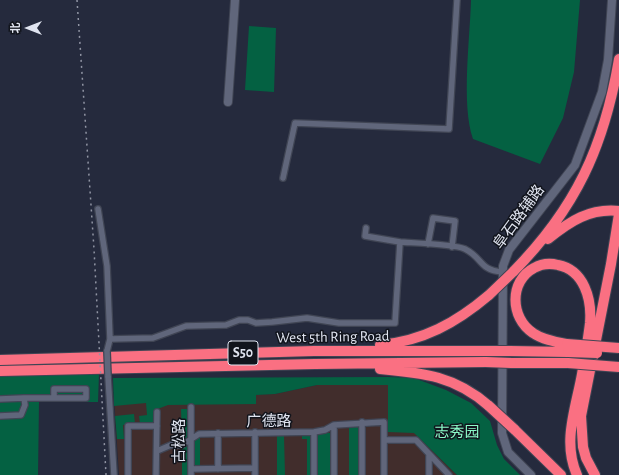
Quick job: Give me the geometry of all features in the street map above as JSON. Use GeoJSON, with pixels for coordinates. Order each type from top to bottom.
{"type":"FeatureCollection","features":[{"type":"Feature","properties":{"kind":"highway"},"geometry":{"type":"LineString","coordinates":[[314,351],[394,344],[418,339],[434,333],[455,322],[489,296],[531,253],[571,200],[585,176],[608,114],[619,59]]}},
{"type":"Feature","properties":{"kind":"highway"},"geometry":{"type":"LineString","coordinates":[[531,253],[561,229],[585,214],[598,211],[619,212],[611,264],[581,416],[582,447],[593,473]]}},
{"type":"Feature","properties":{"kind":"highway"},"geometry":{"type":"LineString","coordinates":[[577,475],[572,461],[570,430],[588,335],[590,311],[589,299],[580,278],[564,266],[554,264],[535,267],[526,273],[518,284],[515,301],[519,318],[533,334],[568,348],[619,348]]}},
{"type":"Feature","properties":{"kind":"highway","name":"West 5th Ring Road"},"geometry":{"type":"LineString","coordinates":[[0,360],[314,351],[510,351],[568,348],[619,353]]}},
{"type":"Feature","properties":{"kind":"highway","name":"West 5th Ring Road"},"geometry":{"type":"LineString","coordinates":[[0,371],[486,362],[619,365]]}},
{"type":"Feature","properties":{"kind":"highway"},"geometry":{"type":"LineString","coordinates":[[315,364],[420,372],[437,376],[468,389],[489,406],[561,475]]}},
{"type":"Feature","properties":{"kind":"main road"},"geometry":{"type":"LineString","coordinates":[[228,102],[235,0]]}},
{"type":"Feature","properties":{"kind":"main road","name":"阜石路辅路"},"geometry":{"type":"LineString","coordinates":[[531,475],[508,452],[502,433],[502,272],[509,250],[575,165],[602,92],[608,60],[612,0]]}},
{"type":"Feature","properties":{"kind":"street"},"geometry":{"type":"LineString","coordinates":[[283,178],[295,123],[449,129],[457,0]]}},
{"type":"Feature","properties":{"kind":"street"},"geometry":{"type":"LineString","coordinates":[[98,209],[107,266],[110,339],[107,351],[114,475]]}},
{"type":"Feature","properties":{"kind":"street"},"geometry":{"type":"LineString","coordinates":[[428,244],[433,218],[455,221],[452,247]]}},
{"type":"Feature","properties":{"kind":"street"},"geometry":{"type":"LineString","coordinates":[[366,228],[366,236],[400,242],[463,248],[474,255],[490,271],[502,272]]}},
{"type":"Feature","properties":{"kind":"street"},"geometry":{"type":"LineString","coordinates":[[110,339],[153,338],[186,326],[208,324],[226,325],[239,320],[248,320],[256,323],[307,318],[339,323],[396,323],[400,242]]}},
{"type":"Feature","properties":{"kind":"street"},"geometry":{"type":"LineString","coordinates":[[0,399],[86,398],[86,389],[54,389],[54,398]]}},
{"type":"Feature","properties":{"kind":"street"},"geometry":{"type":"LineString","coordinates":[[0,416],[21,415],[25,405],[24,398]]}},
{"type":"Feature","properties":{"kind":"street","name":"古松路"},"geometry":{"type":"LineString","coordinates":[[191,407],[191,472]]}},
{"type":"Feature","properties":{"kind":"street"},"geometry":{"type":"LineString","coordinates":[[156,475],[157,412]]}},
{"type":"Feature","properties":{"kind":"street"},"geometry":{"type":"LineString","coordinates":[[362,422],[362,475]]}},
{"type":"Feature","properties":{"kind":"street","name":"广德路"},"geometry":{"type":"LineString","coordinates":[[157,451],[171,445],[182,445],[199,434],[314,432],[325,430],[334,425],[362,422],[384,422],[384,440]]}},
{"type":"Feature","properties":{"kind":"street"},"geometry":{"type":"LineString","coordinates":[[334,425],[334,475]]}},
{"type":"Feature","properties":{"kind":"street"},"geometry":{"type":"LineString","coordinates":[[128,475],[128,426],[157,426]]}},
{"type":"Feature","properties":{"kind":"street"},"geometry":{"type":"LineString","coordinates":[[255,432],[255,475]]}},
{"type":"Feature","properties":{"kind":"street"},"geometry":{"type":"LineString","coordinates":[[314,432],[314,475]]}},
{"type":"Feature","properties":{"kind":"street"},"geometry":{"type":"LineString","coordinates":[[218,433],[218,469]]}},
{"type":"Feature","properties":{"kind":"street"},"geometry":{"type":"LineString","coordinates":[[384,475],[384,440],[416,440],[429,456],[448,475]]}},
{"type":"Feature","properties":{"kind":"street"},"geometry":{"type":"LineString","coordinates":[[429,456],[429,475]]}},
{"type":"Feature","properties":{"kind":"street"},"geometry":{"type":"LineString","coordinates":[[191,472],[218,469],[255,468]]}},
{"type":"Feature","properties":{"kind":"shaded area"},"geometry":{"type":"Polygon","coordinates":[[[317,385],[388,385],[388,398],[414,432],[457,475],[119,475],[114,398],[275,394],[317,385]]]}},
{"type":"Feature","properties":{"kind":"green space"},"geometry":{"type":"Polygon","coordinates":[[[471,0],[580,0],[574,72],[563,118],[540,164],[473,139],[469,125],[467,108],[467,71],[471,0]]]}},
{"type":"Feature","properties":{"kind":"green space"},"geometry":{"type":"Polygon","coordinates":[[[249,26],[276,28],[274,92],[245,90],[249,26]]]}},
{"type":"Feature","properties":{"kind":"green space"},"geometry":{"type":"Polygon","coordinates":[[[0,374],[99,374],[98,402],[39,402],[38,475],[0,475],[0,374]]]}},
{"type":"Feature","properties":{"kind":"green space","name":"志秀园"},"geometry":{"type":"Polygon","coordinates":[[[113,378],[414,378],[446,390],[471,403],[490,421],[497,445],[504,459],[520,475],[457,475],[414,433],[388,432],[388,385],[317,385],[275,394],[256,395],[256,404],[168,405],[155,410],[155,424],[140,424],[139,416],[147,415],[146,403],[114,406],[113,378]]]}},
{"type":"Feature","properties":{"kind":"green space"},"geometry":{"type":"Polygon","coordinates":[[[181,409],[189,409],[189,436],[182,441],[181,409]]]}},
{"type":"Feature","properties":{"kind":"green space"},"geometry":{"type":"Polygon","coordinates":[[[134,414],[135,424],[123,425],[124,439],[117,439],[115,416],[134,414]]]}},
{"type":"Feature","properties":{"kind":"green space"},"geometry":{"type":"Polygon","coordinates":[[[359,425],[358,475],[349,475],[349,427],[359,425]]]}},
{"type":"Feature","properties":{"kind":"green space"},"geometry":{"type":"Polygon","coordinates":[[[318,433],[331,433],[331,475],[318,475],[318,433]]]}},
{"type":"Feature","properties":{"kind":"green space"},"geometry":{"type":"Polygon","coordinates":[[[302,434],[311,434],[312,475],[307,475],[307,439],[302,439],[302,434]]]}},
{"type":"Feature","properties":{"kind":"green space"},"geometry":{"type":"Polygon","coordinates":[[[277,436],[284,436],[285,475],[277,475],[277,436]]]}},
{"type":"Feature","properties":{"kind":"green space"},"geometry":{"type":"Polygon","coordinates":[[[200,437],[200,466],[193,466],[193,441],[200,437]]]}},
{"type":"Feature","properties":{"kind":"green space"},"geometry":{"type":"Polygon","coordinates":[[[189,443],[190,475],[182,475],[182,448],[189,443]]]}},
{"type":"Feature","properties":{"kind":"railway"},"geometry":{"type":"LineString","coordinates":[[77,0],[94,249],[106,475]]}}]}
